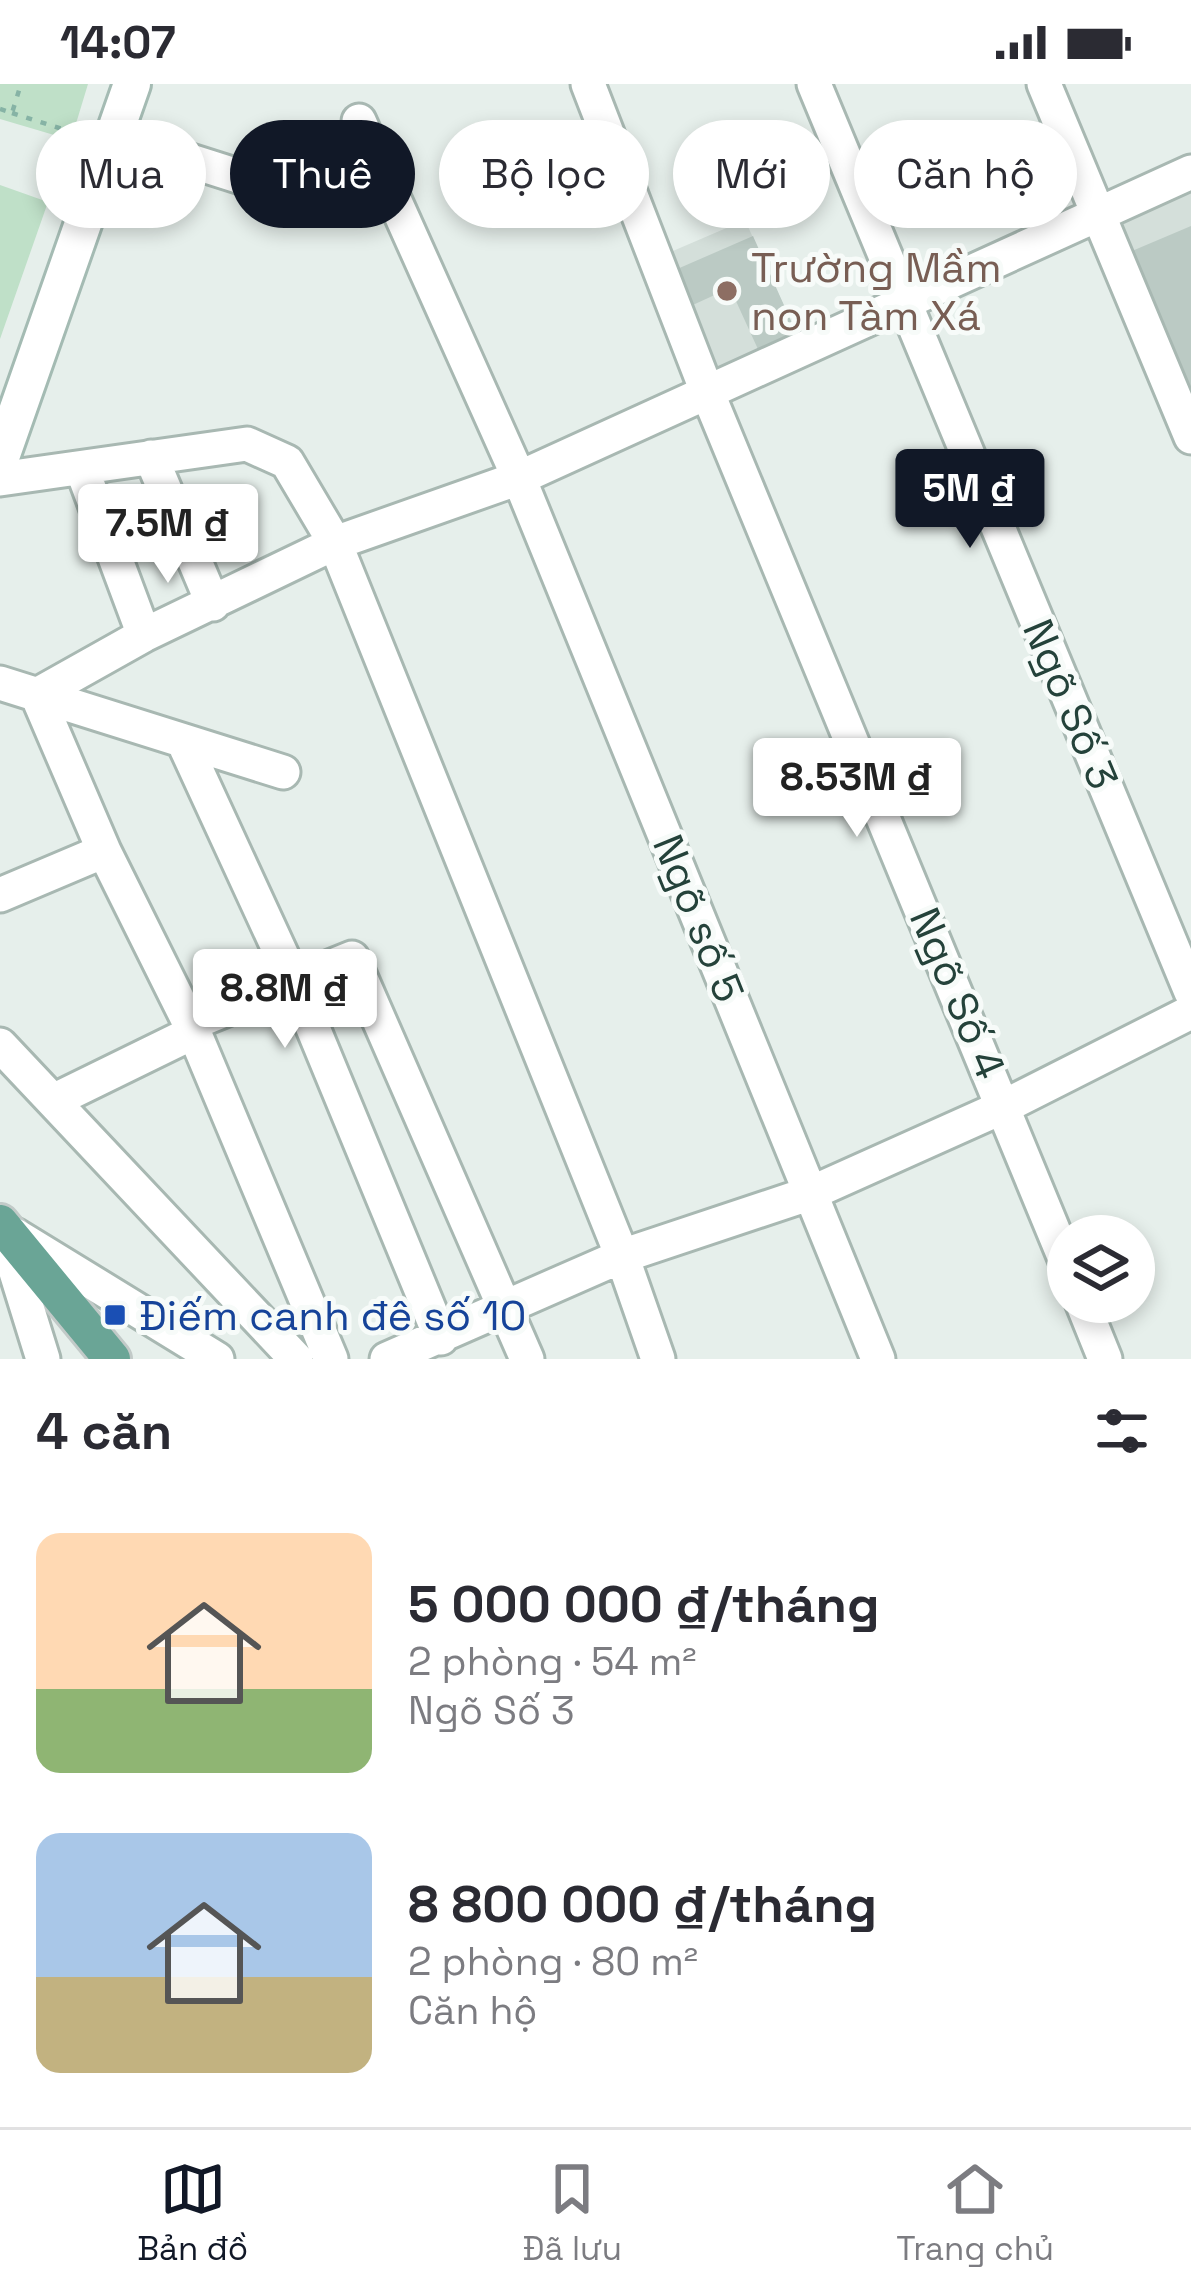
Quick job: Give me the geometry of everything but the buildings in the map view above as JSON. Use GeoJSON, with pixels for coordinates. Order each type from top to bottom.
{"type":"FeatureCollection","features":[{"type":"Feature","properties":{"kind":"main road"},"geometry":{"type":"LineString","coordinates":[[8,1232],[112,1359]]}},
{"type":"Feature","properties":{"kind":"street"},"geometry":{"type":"LineString","coordinates":[[120,120],[132,84]]}},
{"type":"Feature","properties":{"kind":"street","name":"Ngõ Số 4"},"geometry":{"type":"LineString","coordinates":[[588,84],[706,389],[1048,1215]]}},
{"type":"Feature","properties":{"kind":"street","name":"Ngõ Số 3"},"geometry":{"type":"LineString","coordinates":[[814,84],[1191,992]]}},
{"type":"Feature","properties":{"kind":"street"},"geometry":{"type":"LineString","coordinates":[[1044,84],[1191,437]]}},
{"type":"Feature","properties":{"kind":"street"},"geometry":{"type":"LineString","coordinates":[[37,695],[144,635],[335,543],[519,478],[1191,172]]}},
{"type":"Feature","properties":{"kind":"street"},"geometry":{"type":"LineString","coordinates":[[0,460],[83,228]]}},
{"type":"Feature","properties":{"kind":"street","name":"Ngõ số 5"},"geometry":{"type":"LineString","coordinates":[[407,228],[519,478],[878,1359]]}},
{"type":"Feature","properties":{"kind":"street"},"geometry":{"type":"LineString","coordinates":[[0,479],[247,444],[287,462],[335,543],[622,1256],[658,1359]]}},
{"type":"Feature","properties":{"kind":"street"},"geometry":{"type":"LineString","coordinates":[[151,457],[213,604]]}},
{"type":"Feature","properties":{"kind":"street"},"geometry":{"type":"LineString","coordinates":[[82,469],[144,635]]}},
{"type":"Feature","properties":{"kind":"street"},"geometry":{"type":"LineString","coordinates":[[0,683],[284,772]]}},
{"type":"Feature","properties":{"kind":"street"},"geometry":{"type":"LineString","coordinates":[[37,695],[104,851],[192,1028],[331,1359]]}},
{"type":"Feature","properties":{"kind":"street"},"geometry":{"type":"LineString","coordinates":[[183,741],[294,982],[441,1338]]}},
{"type":"Feature","properties":{"kind":"street"},"geometry":{"type":"LineString","coordinates":[[0,896],[104,851]]}},
{"type":"Feature","properties":{"kind":"street"},"geometry":{"type":"LineString","coordinates":[[53,1101],[192,1028],[352,958],[527,1359]]}},
{"type":"Feature","properties":{"kind":"street"},"geometry":{"type":"LineString","coordinates":[[387,1359],[622,1256],[811,1193],[1005,1106],[1191,1012]]}},
{"type":"Feature","properties":{"kind":"street"},"geometry":{"type":"LineString","coordinates":[[0,1045],[296,1359]]}},
{"type":"Feature","properties":{"kind":"street"},"geometry":{"type":"LineString","coordinates":[[8,1232],[43,1359]]}},
{"type":"Feature","properties":{"kind":"street"},"geometry":{"type":"LineString","coordinates":[[8,1232],[218,1359]]}},
{"type":"Feature","properties":{"kind":"street"},"geometry":{"type":"LineString","coordinates":[[1090,1323],[1105,1359]]}},
{"type":"Feature","properties":{"kind":"path"},"geometry":{"type":"LineString","coordinates":[[12,113],[21,84]]}},
{"type":"Feature","properties":{"kind":"path"},"geometry":{"type":"LineString","coordinates":[[0,109],[38,120]]}},
{"type":"Feature","properties":{"kind":"shaded area"},"geometry":{"type":"Polygon","coordinates":[[[1191,188],[1191,407],[1115,222],[1191,188]]]}},
{"type":"Feature","properties":{"kind":"shaded area","name":"Trường Mầm non Tàm Xá"},"geometry":{"type":"Polygon","coordinates":[[[726,228],[749,228],[800,341],[711,377],[659,257],[726,228]]]}},
{"type":"Feature","properties":{"kind":"green space"},"geometry":{"type":"Polygon","coordinates":[[[0,84],[88,84],[77,120],[36,120],[36,130],[0,119],[0,84]]]}},
{"type":"Feature","properties":{"kind":"green space"},"geometry":{"type":"Polygon","coordinates":[[[0,185],[36,198],[39,228],[0,339],[0,185]]]}},
{"type":"Feature","properties":{"kind":"place","name":"Trường Mầm non Tàm Xá"},"geometry":{"type":"Point","coordinates":[727,291]}},
{"type":"Feature","properties":{"kind":"place","name":"Điếm canh đê số 10"},"geometry":{"type":"Point","coordinates":[115,1315]}}]}
